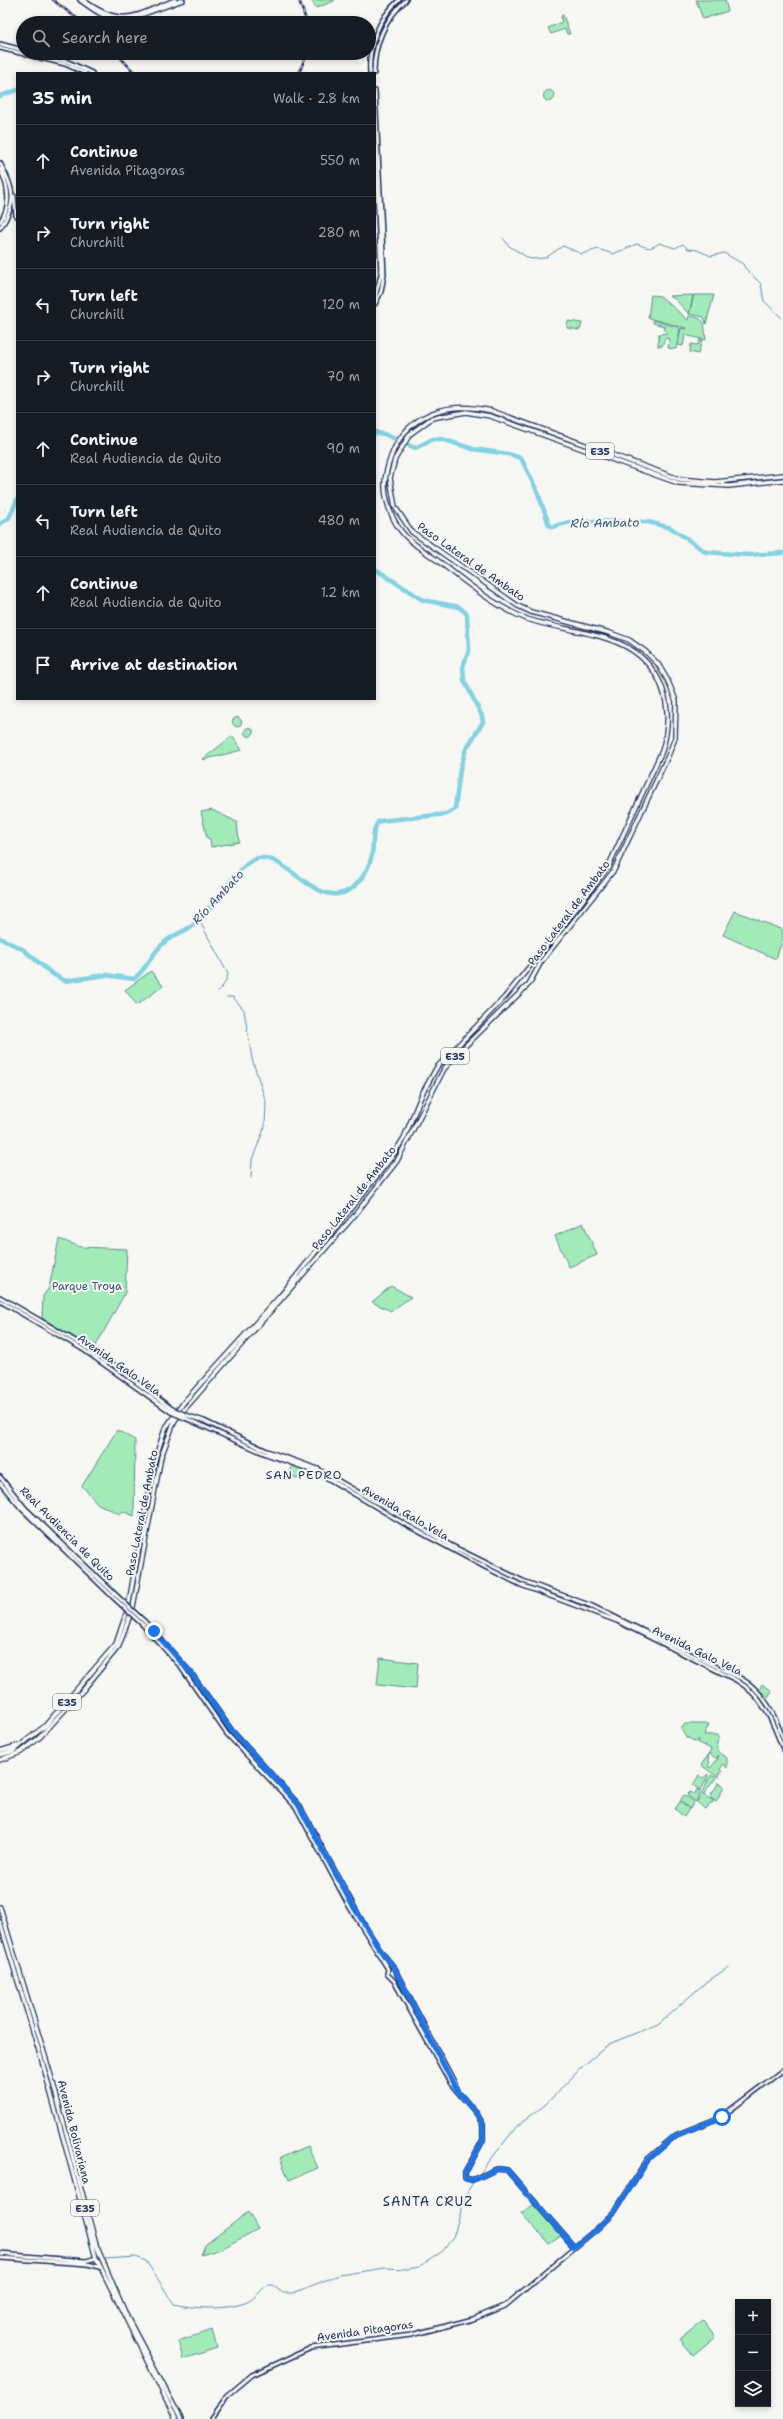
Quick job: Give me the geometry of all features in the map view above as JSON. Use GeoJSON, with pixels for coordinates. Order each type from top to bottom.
{"type":"FeatureCollection","features":[{"type":"Feature","properties":{"kind":"highway","name":"Paso Lateral de Ambato"},"geometry":{"type":"LineString","coordinates":[[28,1741],[45,1726],[81,1686],[116,1644],[120,1635],[128,1608],[154,1462],[165,1429],[171,1418],[282,1294],[391,1158],[404,1138],[422,1094],[437,1067],[505,998],[609,865],[662,751],[668,732],[667,704],[652,668],[641,657],[625,646],[609,640],[528,619],[500,605],[408,539],[393,518],[385,487],[389,457],[396,444],[406,430],[421,419],[441,410],[454,407],[492,411],[679,479],[715,482],[783,475]]}},
{"type":"Feature","properties":{"kind":"highway","name":"Paso Lateral de Ambato"},"geometry":{"type":"LineString","coordinates":[[0,1760],[21,1752],[39,1738],[84,1689],[119,1646],[133,1607],[161,1456],[175,1420],[354,1216],[397,1161],[444,1069],[458,1053],[528,984],[541,962],[614,870],[626,849],[675,738],[676,701],[668,681],[658,664],[646,652],[623,637],[531,612],[504,598],[412,532],[395,507],[391,487],[394,459],[400,447],[410,434],[423,423],[453,413],[466,412],[490,416],[678,483],[729,486],[783,480]]}},
{"type":"Feature","properties":{"kind":"highway"},"geometry":{"type":"LineString","coordinates":[[0,1751],[28,1741]]}},
{"type":"Feature","properties":{"kind":"highway"},"geometry":{"type":"LineString","coordinates":[[0,1755],[13,1751],[28,1741]]}},
{"type":"Feature","properties":{"kind":"highway","name":"Avenida Bolivariana"},"geometry":{"type":"LineString","coordinates":[[0,1907],[52,2079],[93,2237],[127,2316],[181,2419]]}},
{"type":"Feature","properties":{"kind":"highway","name":"Avenida Bolivariana"},"geometry":{"type":"LineString","coordinates":[[0,1922],[99,2267],[176,2419]]}},
{"type":"Feature","properties":{"kind":"main road"},"geometry":{"type":"LineString","coordinates":[[80,0],[104,16]]}},
{"type":"Feature","properties":{"kind":"main road"},"geometry":{"type":"LineString","coordinates":[[84,0],[107,16]]}},
{"type":"Feature","properties":{"kind":"main road"},"geometry":{"type":"LineString","coordinates":[[131,16],[175,0]]}},
{"type":"Feature","properties":{"kind":"main road"},"geometry":{"type":"LineString","coordinates":[[138,16],[183,0]]}},
{"type":"Feature","properties":{"kind":"main road"},"geometry":{"type":"LineString","coordinates":[[376,32],[389,10],[399,0]]}},
{"type":"Feature","properties":{"kind":"main road"},"geometry":{"type":"LineString","coordinates":[[376,49],[380,34],[397,8],[406,0]]}},
{"type":"Feature","properties":{"kind":"main road"},"geometry":{"type":"LineString","coordinates":[[0,44],[16,48]]}},
{"type":"Feature","properties":{"kind":"main road"},"geometry":{"type":"LineString","coordinates":[[0,48],[16,52]]}},
{"type":"Feature","properties":{"kind":"main road"},"geometry":{"type":"LineString","coordinates":[[49,60],[65,64],[82,72]]}},
{"type":"Feature","properties":{"kind":"main road"},"geometry":{"type":"LineString","coordinates":[[66,60],[90,72]]}},
{"type":"Feature","properties":{"kind":"main road"},"geometry":{"type":"LineString","coordinates":[[370,60],[370,72]]}},
{"type":"Feature","properties":{"kind":"main road"},"geometry":{"type":"LineString","coordinates":[[374,60],[374,72]]}},
{"type":"Feature","properties":{"kind":"main road"},"geometry":{"type":"LineString","coordinates":[[376,105],[381,173],[384,274],[381,292],[376,302]]}},
{"type":"Feature","properties":{"kind":"main road"},"geometry":{"type":"LineString","coordinates":[[0,163],[9,178],[16,216]]}},
{"type":"Feature","properties":{"kind":"main road"},"geometry":{"type":"LineString","coordinates":[[0,169],[9,194],[6,212],[0,222]]}},
{"type":"Feature","properties":{"kind":"main road"},"geometry":{"type":"LineString","coordinates":[[376,171],[381,274],[376,294]]}},
{"type":"Feature","properties":{"kind":"main road"},"geometry":{"type":"LineString","coordinates":[[0,228],[9,212],[12,193]]}},
{"type":"Feature","properties":{"kind":"main road","name":"Avenida Galo Vela"},"geometry":{"type":"LineString","coordinates":[[0,1297],[103,1357],[172,1410]]}},
{"type":"Feature","properties":{"kind":"main road","name":"Avenida Galo Vela"},"geometry":{"type":"LineString","coordinates":[[0,1301],[84,1350],[172,1410],[185,1416],[204,1421],[267,1451],[318,1469],[452,1546],[522,1583],[617,1621],[737,1676],[755,1688],[770,1708],[783,1738]]}},
{"type":"Feature","properties":{"kind":"main road","name":"Real Audiencia de Quito"},"geometry":{"type":"LineString","coordinates":[[0,1477],[25,1508],[144,1624],[191,1673],[232,1731],[298,1804],[361,1920],[393,1967]]}},
{"type":"Feature","properties":{"kind":"main road","name":"Real Audiencia de Quito"},"geometry":{"type":"LineString","coordinates":[[0,1482],[22,1509],[116,1597]]}},
{"type":"Feature","properties":{"kind":"main road","name":"Real Audiencia de Quito"},"geometry":{"type":"LineString","coordinates":[[144,1624],[180,1666],[227,1734],[296,1807],[349,1906],[388,1969]]}},
{"type":"Feature","properties":{"kind":"main road","name":"Avenida Galo Vela"},"geometry":{"type":"LineString","coordinates":[[676,1649],[736,1680],[753,1692],[767,1709],[783,1750]]}},
{"type":"Feature","properties":{"kind":"main road"},"geometry":{"type":"LineString","coordinates":[[456,2089],[396,1970],[393,1967],[388,1969],[387,1974],[391,1977],[456,2089],[477,2114],[483,2125],[483,2140],[475,2158],[465,2173],[466,2179],[472,2180],[499,2168],[507,2170],[574,2247]]}},
{"type":"Feature","properties":{"kind":"main road"},"geometry":{"type":"LineString","coordinates":[[391,1977],[397,1974]]}},
{"type":"Feature","properties":{"kind":"main road","name":"Avenida Pitagoras"},"geometry":{"type":"LineString","coordinates":[[212,2418],[228,2396],[252,2375],[311,2348],[411,2335],[490,2313],[505,2306],[599,2227],[615,2211],[648,2160],[676,2135],[722,2117],[783,2070]]}},
{"type":"Feature","properties":{"kind":"main road"},"geometry":{"type":"LineString","coordinates":[[0,2254],[86,2261],[96,2258]]}},
{"type":"Feature","properties":{"kind":"main road"},"geometry":{"type":"LineString","coordinates":[[0,2258],[83,2264],[99,2267]]}},
{"type":"Feature","properties":{"kind":"green space"},"geometry":{"type":"Polygon","coordinates":[[[311,0],[334,0],[334,1],[316,8],[311,0]]]}},
{"type":"Feature","properties":{"kind":"green space"},"geometry":{"type":"Polygon","coordinates":[[[696,0],[725,0],[728,11],[703,19],[696,0]]]}},
{"type":"Feature","properties":{"kind":"green space"},"geometry":{"type":"Polygon","coordinates":[[[563,15],[570,34],[567,34],[565,29],[551,34],[548,28],[562,22],[561,16],[563,15]]]}},
{"type":"Feature","properties":{"kind":"green space"},"geometry":{"type":"Polygon","coordinates":[[[549,90],[553,92],[555,96],[553,100],[549,102],[545,100],[543,96],[545,92],[549,90]]]}},
{"type":"Feature","properties":{"kind":"green space"},"geometry":{"type":"Polygon","coordinates":[[[651,295],[660,296],[688,320],[689,316],[702,320],[704,323],[706,340],[685,335],[686,328],[648,318],[651,295]]]}},
{"type":"Feature","properties":{"kind":"green space"},"geometry":{"type":"Polygon","coordinates":[[[693,295],[689,314],[675,299],[669,296],[693,295]]]}},
{"type":"Feature","properties":{"kind":"green space"},"geometry":{"type":"Polygon","coordinates":[[[694,295],[714,295],[706,324],[704,317],[689,314],[694,295]]]}},
{"type":"Feature","properties":{"kind":"green space"},"geometry":{"type":"Polygon","coordinates":[[[653,320],[680,328],[676,349],[668,348],[669,339],[665,338],[662,346],[658,346],[659,334],[666,333],[664,326],[653,323],[653,320]]]}},
{"type":"Feature","properties":{"kind":"green space"},"geometry":{"type":"Polygon","coordinates":[[[568,321],[582,323],[580,330],[567,328],[568,321]]]}},
{"type":"Feature","properties":{"kind":"green space"},"geometry":{"type":"Polygon","coordinates":[[[681,328],[686,329],[683,346],[678,345],[681,328]]]}},
{"type":"Feature","properties":{"kind":"green space"},"geometry":{"type":"Polygon","coordinates":[[[700,339],[702,340],[698,354],[690,352],[691,344],[698,345],[700,339]]]}},
{"type":"Feature","properties":{"kind":"green space"},"geometry":{"type":"Polygon","coordinates":[[[237,717],[242,722],[237,727],[232,722],[237,717]]]}},
{"type":"Feature","properties":{"kind":"green space"},"geometry":{"type":"Polygon","coordinates":[[[247,728],[251,728],[253,732],[251,736],[247,736],[245,734],[245,730],[247,728]]]}},
{"type":"Feature","properties":{"kind":"green space"},"geometry":{"type":"Polygon","coordinates":[[[232,736],[242,750],[202,760],[232,736]]]}},
{"type":"Feature","properties":{"kind":"green space"},"geometry":{"type":"Polygon","coordinates":[[[212,810],[237,822],[239,842],[211,847],[210,839],[207,838],[201,812],[212,810]]]}},
{"type":"Feature","properties":{"kind":"green space"},"geometry":{"type":"Polygon","coordinates":[[[735,911],[783,930],[783,938],[776,959],[723,935],[735,911]]]}},
{"type":"Feature","properties":{"kind":"green space"},"geometry":{"type":"Polygon","coordinates":[[[151,971],[163,986],[137,1005],[125,990],[151,971]]]}},
{"type":"Feature","properties":{"kind":"green space"},"geometry":{"type":"Polygon","coordinates":[[[583,1223],[597,1255],[569,1267],[555,1236],[583,1223]]]}},
{"type":"Feature","properties":{"kind":"green space","name":"Parque Troya"},"geometry":{"type":"Polygon","coordinates":[[[59,1239],[81,1247],[127,1249],[125,1293],[94,1349],[42,1318],[43,1296],[49,1288],[59,1239]]]}},
{"type":"Feature","properties":{"kind":"green space"},"geometry":{"type":"Polygon","coordinates":[[[391,1286],[411,1297],[391,1311],[372,1302],[391,1286]]]}},
{"type":"Feature","properties":{"kind":"green space"},"geometry":{"type":"Polygon","coordinates":[[[117,1430],[135,1440],[134,1516],[123,1511],[120,1514],[98,1504],[82,1486],[117,1430]]]}},
{"type":"Feature","properties":{"kind":"green space"},"geometry":{"type":"Polygon","coordinates":[[[292,1465],[304,1469],[298,1479],[288,1474],[292,1465]]]}},
{"type":"Feature","properties":{"kind":"green space"},"geometry":{"type":"Polygon","coordinates":[[[380,1658],[418,1663],[416,1689],[377,1685],[380,1658]]]}},
{"type":"Feature","properties":{"kind":"green space"},"geometry":{"type":"Polygon","coordinates":[[[762,1684],[772,1691],[768,1697],[759,1690],[762,1684]]]}},
{"type":"Feature","properties":{"kind":"green space"},"geometry":{"type":"Polygon","coordinates":[[[685,1724],[709,1724],[704,1735],[718,1735],[719,1740],[717,1750],[727,1758],[727,1768],[724,1764],[720,1769],[722,1772],[718,1774],[719,1778],[701,1765],[709,1754],[708,1760],[710,1762],[708,1766],[710,1768],[718,1759],[718,1755],[717,1759],[709,1753],[711,1749],[696,1742],[699,1740],[694,1741],[687,1737],[687,1739],[681,1729],[685,1724]]]}},
{"type":"Feature","properties":{"kind":"green space"},"geometry":{"type":"Polygon","coordinates":[[[708,1774],[707,1779],[700,1790],[693,1785],[699,1775],[702,1779],[708,1774]]]}},
{"type":"Feature","properties":{"kind":"green space"},"geometry":{"type":"Polygon","coordinates":[[[711,1775],[716,1778],[703,1795],[714,1801],[705,1809],[697,1802],[711,1775]]]}},
{"type":"Feature","properties":{"kind":"green space"},"geometry":{"type":"Polygon","coordinates":[[[719,1782],[724,1786],[716,1802],[710,1797],[719,1782]]]}},
{"type":"Feature","properties":{"kind":"green space"},"geometry":{"type":"Polygon","coordinates":[[[697,1789],[700,1791],[696,1802],[687,1795],[690,1792],[695,1794],[697,1789]]]}},
{"type":"Feature","properties":{"kind":"green space"},"geometry":{"type":"Polygon","coordinates":[[[684,1795],[694,1802],[690,1809],[680,1801],[684,1795]]]}},
{"type":"Feature","properties":{"kind":"green space"},"geometry":{"type":"Polygon","coordinates":[[[680,1802],[689,1809],[684,1817],[675,1809],[680,1802]]]}},
{"type":"Feature","properties":{"kind":"green space"},"geometry":{"type":"Polygon","coordinates":[[[308,2146],[318,2168],[289,2180],[280,2158],[308,2146]]]}},
{"type":"Feature","properties":{"kind":"green space"},"geometry":{"type":"Polygon","coordinates":[[[533,2205],[561,2236],[549,2244],[521,2213],[533,2205]]]}},
{"type":"Feature","properties":{"kind":"green space"},"geometry":{"type":"Polygon","coordinates":[[[248,2212],[258,2229],[221,2249],[201,2255],[205,2245],[248,2212]]]}},
{"type":"Feature","properties":{"kind":"green space"},"geometry":{"type":"Polygon","coordinates":[[[703,2321],[715,2337],[693,2355],[680,2339],[703,2321]]]}},
{"type":"Feature","properties":{"kind":"green space"},"geometry":{"type":"Polygon","coordinates":[[[212,2330],[217,2348],[183,2359],[178,2341],[212,2330]]]}},
{"type":"Feature","properties":{"kind":"waterway","name":"Río Ambato"},"geometry":{"type":"LineString","coordinates":[[0,96],[16,90]]}},
{"type":"Feature","properties":{"kind":"waterway"},"geometry":{"type":"LineString","coordinates":[[503,238],[509,246],[530,259],[545,258],[563,246],[582,254],[598,249],[613,254],[637,244],[650,248],[659,243],[675,248],[683,244],[688,249],[697,250],[711,256],[724,253],[743,264],[761,284],[764,301],[783,319]]}},
{"type":"Feature","properties":{"kind":"waterway","name":"Río Ambato"},"geometry":{"type":"LineString","coordinates":[[376,430],[384,434]]}},
{"type":"Feature","properties":{"kind":"waterway","name":"Río Ambato"},"geometry":{"type":"LineString","coordinates":[[376,433],[384,434],[415,448],[433,439],[442,439],[473,449],[508,454],[521,458],[538,493],[549,525],[552,527],[573,521],[648,522],[671,528],[706,552],[749,555],[783,553]]}},
{"type":"Feature","properties":{"kind":"waterway","name":"Río Ambato"},"geometry":{"type":"LineString","coordinates":[[0,524],[9,518],[16,502]]}},
{"type":"Feature","properties":{"kind":"waterway","name":"Río Ambato"},"geometry":{"type":"LineString","coordinates":[[0,938],[24,950],[51,973],[65,981],[106,975],[134,979],[139,975],[160,946],[196,923],[239,871],[255,859],[264,858],[274,861],[316,889],[327,893],[338,894],[356,885],[368,868],[372,855],[373,837],[376,825],[379,821],[447,814],[455,809],[460,769],[466,749],[483,722],[482,716],[464,680],[463,666],[469,651],[467,614],[459,607],[423,600],[376,570]]}},
{"type":"Feature","properties":{"kind":"waterway"},"geometry":{"type":"LineString","coordinates":[[199,920],[228,974],[225,983],[218,992]]}},
{"type":"Feature","properties":{"kind":"waterway"},"geometry":{"type":"LineString","coordinates":[[227,997],[233,997],[244,1010],[252,1059],[266,1102],[265,1126],[252,1160],[251,1178]]}},
{"type":"Feature","properties":{"kind":"waterway"},"geometry":{"type":"LineString","coordinates":[[477,2177],[517,2126],[545,2105],[583,2066],[609,2044],[658,2024],[705,1983],[729,1967]]}},
{"type":"Feature","properties":{"kind":"waterway"},"geometry":{"type":"LineString","coordinates":[[105,2259],[136,2257],[146,2261],[174,2304],[209,2308],[228,2307],[248,2302],[254,2298],[266,2285],[272,2285],[283,2293],[293,2293],[339,2275],[385,2268],[408,2269],[419,2267],[443,2251],[453,2237],[467,2192],[474,2181]]}},
{"type":"Feature","properties":{"kind":"railway"},"geometry":{"type":"LineString","coordinates":[[53,0],[74,16]]}},
{"type":"Feature","properties":{"kind":"railway"},"geometry":{"type":"LineString","coordinates":[[299,0],[305,16]]}},
{"type":"Feature","properties":{"kind":"railway"},"geometry":{"type":"LineString","coordinates":[[123,60],[134,72]]}},
{"type":"Feature","properties":{"kind":"railway"},"geometry":{"type":"LineString","coordinates":[[299,72],[304,60]]}},
{"type":"Feature","properties":{"kind":"district","name":"SAN PEDRO"},"geometry":{"type":"Point","coordinates":[304,1475]}},
{"type":"Feature","properties":{"kind":"district","name":"SANTA CRUZ"},"geometry":{"type":"Point","coordinates":[428,2201]}},
{"type":"Feature","properties":{"kind":"route"},"geometry":{"type":"LineString","coordinates":[[154,1631],[191,1673],[232,1731],[261,1765],[298,1804],[364,1925],[380,1950],[396,1970],[424,2028],[454,2082],[456,2089],[480,2118],[483,2125],[483,2140],[475,2158],[465,2173],[466,2179],[472,2180],[499,2168],[507,2170],[534,2203],[574,2247],[599,2227],[615,2211],[638,2173],[648,2160],[676,2135],[722,2117]]}}]}
